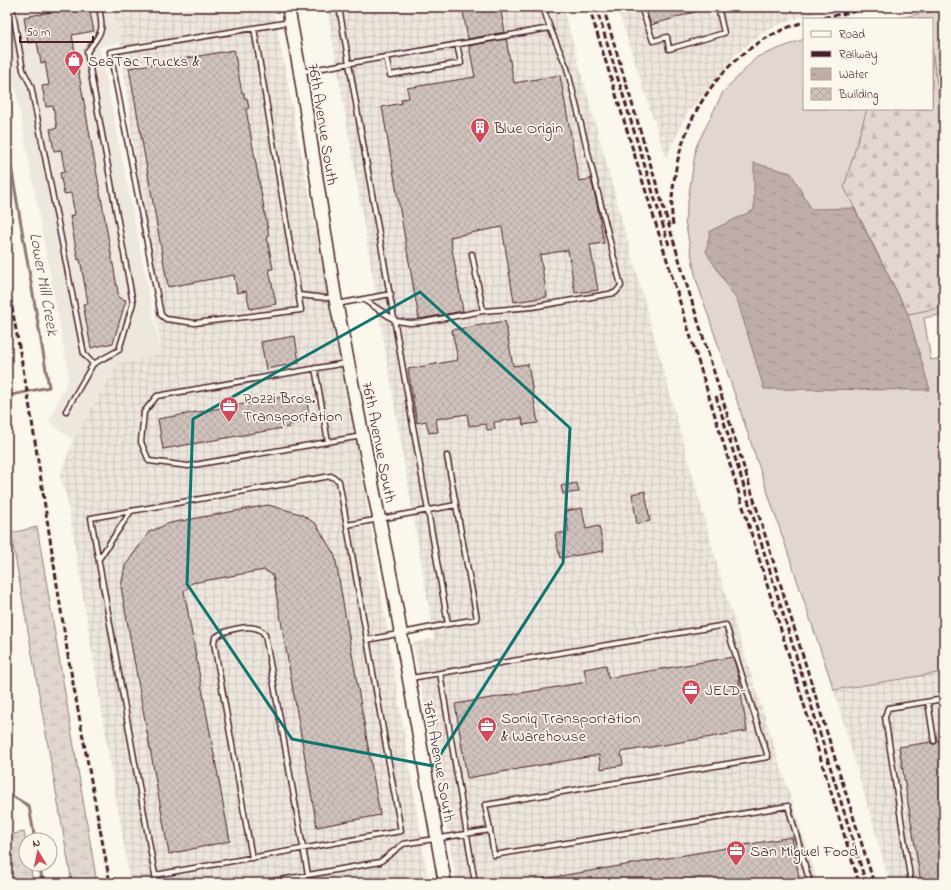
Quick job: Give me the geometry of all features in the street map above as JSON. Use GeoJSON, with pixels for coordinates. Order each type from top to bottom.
{"type":"FeatureCollection","features":[{"type":"Feature","properties":{"kind":"street","name":"76th Avenue South"},"geometry":{"type":"LineString","coordinates":[[288,7],[300,72],[336,300],[401,634],[445,883]]}},
{"type":"Feature","properties":{"kind":"lane"},"geometry":{"type":"LineString","coordinates":[[12,7],[23,70],[31,86],[84,354],[93,364]]}},
{"type":"Feature","properties":{"kind":"lane"},"geometry":{"type":"LineString","coordinates":[[66,411],[93,364],[119,350],[133,303],[87,52],[102,31],[99,7]]}},
{"type":"Feature","properties":{"kind":"lane"},"geometry":{"type":"LineString","coordinates":[[339,7],[396,321],[448,624]]}},
{"type":"Feature","properties":{"kind":"lane"},"geometry":{"type":"LineString","coordinates":[[363,299],[396,321],[410,323],[424,322],[483,311],[532,307],[615,293],[621,286],[567,68],[543,7]]}},
{"type":"Feature","properties":{"kind":"lane"},"geometry":{"type":"LineString","coordinates":[[641,7],[652,41],[667,37],[669,49],[724,33],[718,7]]}},
{"type":"Feature","properties":{"kind":"lane"},"geometry":{"type":"LineString","coordinates":[[254,28],[301,310],[195,323],[166,319],[161,316],[110,52],[254,28],[291,22]]}},
{"type":"Feature","properties":{"kind":"lane"},"geometry":{"type":"LineString","coordinates":[[300,72],[550,28]]}},
{"type":"Feature","properties":{"kind":"lane"},"geometry":{"type":"LineString","coordinates":[[386,57],[390,76],[461,62],[457,44]]}},
{"type":"Feature","properties":{"kind":"lane"},"geometry":{"type":"LineString","coordinates":[[472,254],[483,311]]}},
{"type":"Feature","properties":{"kind":"lane"},"geometry":{"type":"LineString","coordinates":[[298,296],[336,300],[363,299],[391,294]]}},
{"type":"Feature","properties":{"kind":"lane"},"geometry":{"type":"LineString","coordinates":[[348,363],[157,396],[144,412],[141,442],[149,461],[188,466],[362,436]]}},
{"type":"Feature","properties":{"kind":"lane"},"geometry":{"type":"LineString","coordinates":[[315,368],[328,442]]}},
{"type":"Feature","properties":{"kind":"lane"},"geometry":{"type":"LineString","coordinates":[[367,640],[477,619],[447,456]]}},
{"type":"Feature","properties":{"kind":"lane"},"geometry":{"type":"LineString","coordinates":[[155,875],[401,831],[339,481],[331,476],[91,518],[156,883]]}},
{"type":"Feature","properties":{"kind":"lane"},"geometry":{"type":"LineString","coordinates":[[347,525],[456,505]]}},
{"type":"Feature","properties":{"kind":"lane"},"geometry":{"type":"LineString","coordinates":[[98,559],[131,511]]}},
{"type":"Feature","properties":{"kind":"lane"},"geometry":{"type":"LineString","coordinates":[[409,678],[726,625],[768,757],[486,805],[494,855],[788,806],[810,883]]}},
{"type":"Feature","properties":{"kind":"lane"},"geometry":{"type":"LineString","coordinates":[[252,858],[214,643],[215,638],[223,633],[249,627],[258,629],[265,635],[308,875]]}},
{"type":"Feature","properties":{"kind":"lane"},"geometry":{"type":"LineString","coordinates":[[440,673],[476,883]]}},
{"type":"Feature","properties":{"kind":"lane"},"geometry":{"type":"LineString","coordinates":[[910,883],[885,717],[888,708],[944,699]]}},
{"type":"Feature","properties":{"kind":"lane"},"geometry":{"type":"LineString","coordinates":[[928,702],[934,741]]}},
{"type":"Feature","properties":{"kind":"lane"},"geometry":{"type":"LineString","coordinates":[[264,883],[380,862],[403,844],[490,830]]}},
{"type":"Feature","properties":{"kind":"highlighted area"},"geometry":{"type":"Polygon","coordinates":[[[420,292],[570,428],[563,563],[433,766],[292,739],[187,584],[193,419],[420,292]]]}},
{"type":"Feature","properties":{"kind":"shaded area"},"geometry":{"type":"Polygon","coordinates":[[[7,7],[113,7],[120,43],[100,47],[161,354],[118,363],[73,440],[49,422],[69,376],[7,43],[7,7]]]}},
{"type":"Feature","properties":{"kind":"shaded area"},"geometry":{"type":"Polygon","coordinates":[[[113,7],[273,7],[358,450],[428,879],[404,883],[130,883],[67,498],[60,476],[73,440],[118,363],[161,354],[120,43],[113,7]]]}},
{"type":"Feature","properties":{"kind":"shaded area","name":"Blue Origin"},"geometry":{"type":"Polygon","coordinates":[[[327,7],[563,7],[724,589],[818,883],[457,883],[413,643],[434,638],[327,7]]]}},
{"type":"Feature","properties":{"kind":"shaded area"},"geometry":{"type":"Polygon","coordinates":[[[617,7],[840,7],[783,23],[764,32],[736,54],[686,115],[666,158],[617,7]]]}},
{"type":"Feature","properties":{"kind":"shaded area"},"geometry":{"type":"Polygon","coordinates":[[[944,672],[944,883],[890,883],[834,690],[944,672]]]}},
{"type":"Feature","properties":{"kind":"green space"},"geometry":{"type":"Polygon","coordinates":[[[944,9],[944,57],[939,58],[944,89],[944,314],[924,318],[931,360],[944,358],[944,672],[834,690],[696,279],[685,221],[696,147],[723,92],[757,57],[803,39],[803,110],[933,110],[933,18],[898,18],[944,9]]]}},
{"type":"Feature","properties":{"kind":"green space"},"geometry":{"type":"Polygon","coordinates":[[[933,56],[944,132],[944,307],[908,314],[844,187],[867,110],[933,110],[933,56]]]}},
{"type":"Feature","properties":{"kind":"green space"},"geometry":{"type":"Polygon","coordinates":[[[37,527],[97,883],[72,883],[11,533],[37,527]]]}},
{"type":"Feature","properties":{"kind":"green space"},"geometry":{"type":"Polygon","coordinates":[[[18,833],[18,872],[31,872],[33,883],[7,883],[7,835],[18,833]]]}},
{"type":"Feature","properties":{"kind":"water"},"geometry":{"type":"Polygon","coordinates":[[[754,163],[791,173],[811,209],[854,208],[908,314],[930,390],[764,389],[738,302],[706,252],[710,231],[754,210],[754,163]]]}},
{"type":"Feature","properties":{"kind":"building"},"geometry":{"type":"Polygon","coordinates":[[[78,7],[89,7],[94,31],[72,35],[119,298],[126,300],[113,343],[91,348],[83,304],[88,303],[70,216],[75,215],[71,193],[64,194],[60,173],[65,172],[61,150],[54,151],[50,129],[57,128],[53,106],[46,107],[42,86],[49,85],[45,62],[41,63],[37,42],[28,43],[24,17],[78,7]]]}},
{"type":"Feature","properties":{"kind":"building"},"geometry":{"type":"Polygon","coordinates":[[[462,7],[500,7],[505,32],[468,39],[462,7]]]}},
{"type":"Feature","properties":{"kind":"building"},"geometry":{"type":"Polygon","coordinates":[[[645,7],[703,7],[704,9],[651,25],[645,7]]]}},
{"type":"Feature","properties":{"kind":"building","name":"Blue Origin"},"geometry":{"type":"Polygon","coordinates":[[[506,39],[514,83],[560,75],[579,181],[591,179],[604,243],[590,245],[598,290],[575,293],[568,250],[540,255],[547,297],[514,302],[502,227],[450,237],[463,311],[419,319],[382,107],[402,103],[401,99],[409,98],[407,88],[475,77],[469,46],[506,39]]]}},
{"type":"Feature","properties":{"kind":"building"},"geometry":{"type":"Polygon","coordinates":[[[234,50],[242,93],[244,93],[244,98],[247,98],[249,108],[246,109],[269,236],[267,237],[273,269],[269,269],[276,304],[250,309],[246,291],[237,293],[234,275],[168,287],[129,68],[234,50]]]}},
{"type":"Feature","properties":{"kind":"building"},"geometry":{"type":"Polygon","coordinates":[[[505,321],[513,366],[528,364],[538,423],[523,425],[522,418],[494,422],[495,429],[487,430],[486,424],[469,426],[467,414],[436,419],[438,432],[429,433],[426,421],[417,423],[408,369],[458,360],[452,330],[505,321]]]}},
{"type":"Feature","properties":{"kind":"building"},"geometry":{"type":"Polygon","coordinates":[[[295,336],[299,363],[266,369],[261,342],[295,336]]]}},
{"type":"Feature","properties":{"kind":"building","name":"Pozzi Bros. Transportation"},"geometry":{"type":"Polygon","coordinates":[[[306,396],[310,421],[289,425],[289,427],[163,449],[158,419],[284,397],[285,400],[306,396]]]}},
{"type":"Feature","properties":{"kind":"building"},"geometry":{"type":"Polygon","coordinates":[[[577,483],[579,492],[563,494],[561,486],[577,483]]]}},
{"type":"Feature","properties":{"kind":"building"},"geometry":{"type":"Polygon","coordinates":[[[645,491],[650,521],[637,524],[632,494],[645,491]]]}},
{"type":"Feature","properties":{"kind":"building"},"geometry":{"type":"Polygon","coordinates":[[[268,505],[301,514],[316,524],[335,556],[380,815],[317,827],[273,575],[264,570],[192,583],[184,591],[230,841],[169,854],[121,587],[125,566],[149,532],[170,523],[268,505]]]}},
{"type":"Feature","properties":{"kind":"building"},"geometry":{"type":"Polygon","coordinates":[[[582,508],[586,529],[599,526],[604,551],[560,558],[555,534],[569,532],[565,511],[582,508]]]}},
{"type":"Feature","properties":{"kind":"building"},"geometry":{"type":"Polygon","coordinates":[[[733,657],[738,674],[747,731],[621,752],[623,765],[601,769],[599,755],[467,778],[455,704],[587,682],[584,669],[606,665],[608,678],[733,657]]]}},
{"type":"Feature","properties":{"kind":"building"},"geometry":{"type":"Polygon","coordinates":[[[944,740],[944,883],[921,883],[899,747],[931,742],[932,744],[935,744],[937,741],[944,740]]]}},
{"type":"Feature","properties":{"kind":"building"},"geometry":{"type":"Polygon","coordinates":[[[792,837],[800,883],[542,883],[542,879],[792,837]]]}},
{"type":"Feature","properties":{"kind":"waterway","name":"Lower Mill Creek"},"geometry":{"type":"LineString","coordinates":[[7,143],[49,387],[7,396]]}},
{"type":"Feature","properties":{"kind":"waterway","name":"Lower Mill Creek"},"geometry":{"type":"LineString","coordinates":[[7,793],[29,806],[34,832]]}},
{"type":"Feature","properties":{"kind":"waterway","name":"Lower Mill Creek"},"geometry":{"type":"LineString","coordinates":[[41,872],[43,883]]}},
{"type":"Feature","properties":{"kind":"railway"},"geometry":{"type":"LineString","coordinates":[[589,7],[859,883]]}},
{"type":"Feature","properties":{"kind":"railway"},"geometry":{"type":"LineString","coordinates":[[596,7],[669,245]]}},
{"type":"Feature","properties":{"kind":"railway"},"geometry":{"type":"LineString","coordinates":[[603,7],[688,289],[874,883]]}},
{"type":"Feature","properties":{"kind":"railway"},"geometry":{"type":"LineString","coordinates":[[820,18],[878,7]]}},
{"type":"Feature","properties":{"kind":"railway"},"geometry":{"type":"LineString","coordinates":[[673,225],[672,203],[676,168],[692,119],[705,97],[720,77],[737,59],[757,44],[780,31],[803,22]]}},
{"type":"Feature","properties":{"kind":"railway"},"geometry":{"type":"LineString","coordinates":[[7,280],[29,402],[68,656],[110,883]]}},
{"type":"Feature","properties":{"kind":"railway"},"geometry":{"type":"LineString","coordinates":[[716,396],[866,883]]}},
{"type":"Feature","properties":{"kind":"place","name":"SeaTac Trucks &"},"geometry":{"type":"Point","coordinates":[74,77]}},
{"type":"Feature","properties":{"kind":"place","name":"Blue Origin"},"geometry":{"type":"Point","coordinates":[480,144]}},
{"type":"Feature","properties":{"kind":"place","name":"Pozzi Bros. Transportation"},"geometry":{"type":"Point","coordinates":[229,423]}},
{"type":"Feature","properties":{"kind":"place","name":"JELD-"},"geometry":{"type":"Point","coordinates":[691,706]}},
{"type":"Feature","properties":{"kind":"place","name":"Soniq Transportation & Warehouse"},"geometry":{"type":"Point","coordinates":[487,743]}},
{"type":"Feature","properties":{"kind":"place","name":"San Miguel Food"},"geometry":{"type":"Point","coordinates":[736,867]}}]}
